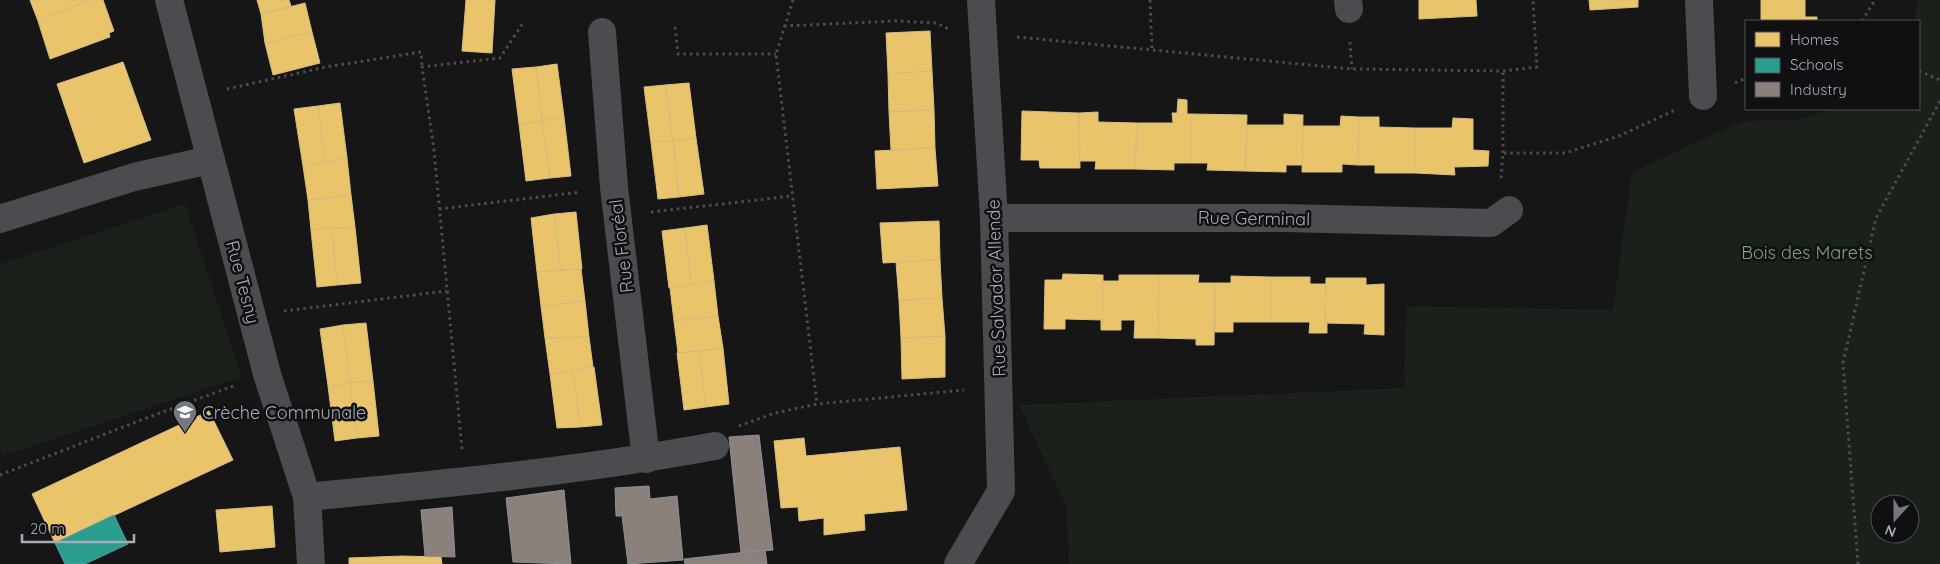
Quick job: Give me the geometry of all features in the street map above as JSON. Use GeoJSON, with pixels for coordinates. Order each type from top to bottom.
{"type":"FeatureCollection","features":[{"type":"Feature","properties":{"kind":"street","name":"Rue Tesny"},"geometry":{"type":"LineString","coordinates":[[169,0],[267,374],[306,497],[312,564]]}},
{"type":"Feature","properties":{"kind":"street","name":"Rue Salvador Allende"},"geometry":{"type":"LineString","coordinates":[[958,564],[1001,491],[994,218],[981,0]]}},
{"type":"Feature","properties":{"kind":"street"},"geometry":{"type":"LineString","coordinates":[[1699,0],[1703,96]]}},
{"type":"Feature","properties":{"kind":"street","name":"Rue Floréal"},"geometry":{"type":"LineString","coordinates":[[602,32],[614,187],[646,459]]}},
{"type":"Feature","properties":{"kind":"street"},"geometry":{"type":"LineString","coordinates":[[0,219],[134,177],[210,160]]}},
{"type":"Feature","properties":{"kind":"street","name":"Rue Germinal"},"geometry":{"type":"LineString","coordinates":[[994,218],[1285,218],[1491,223],[1509,210]]}},
{"type":"Feature","properties":{"kind":"street"},"geometry":{"type":"LineString","coordinates":[[306,497],[466,482],[646,459],[714,446]]}},
{"type":"Feature","properties":{"kind":"path"},"geometry":{"type":"LineString","coordinates":[[793,0],[776,54],[787,134],[792,196],[817,404]]}},
{"type":"Feature","properties":{"kind":"path"},"geometry":{"type":"LineString","coordinates":[[1150,0],[1152,49]]}},
{"type":"Feature","properties":{"kind":"path"},"geometry":{"type":"LineString","coordinates":[[784,26],[904,22],[936,23],[956,32],[982,36],[1033,38],[1352,69],[1503,71],[1537,67],[1533,0]]}},
{"type":"Feature","properties":{"kind":"path"},"geometry":{"type":"LineString","coordinates":[[1863,20],[1875,0]]}},
{"type":"Feature","properties":{"kind":"path"},"geometry":{"type":"LineString","coordinates":[[422,67],[500,58],[523,23]]}},
{"type":"Feature","properties":{"kind":"path"},"geometry":{"type":"LineString","coordinates":[[675,28],[678,54],[776,54]]}},
{"type":"Feature","properties":{"kind":"path"},"geometry":{"type":"LineString","coordinates":[[194,96],[326,67],[421,52],[434,150],[466,482]]}},
{"type":"Feature","properties":{"kind":"path"},"geometry":{"type":"LineString","coordinates":[[1503,71],[1501,187],[1509,210]]}},
{"type":"Feature","properties":{"kind":"path"},"geometry":{"type":"LineString","coordinates":[[1920,71],[1940,80]]}},
{"type":"Feature","properties":{"kind":"path"},"geometry":{"type":"LineString","coordinates":[[1502,153],[1565,153],[1619,136],[1745,78]]}},
{"type":"Feature","properties":{"kind":"path"},"geometry":{"type":"LineString","coordinates":[[1858,564],[1843,362],[1876,218],[1940,100]]}},
{"type":"Feature","properties":{"kind":"path"},"geometry":{"type":"LineString","coordinates":[[439,209],[614,187]]}},
{"type":"Feature","properties":{"kind":"path"},"geometry":{"type":"LineString","coordinates":[[618,215],[792,196]]}},
{"type":"Feature","properties":{"kind":"path"},"geometry":{"type":"LineString","coordinates":[[252,316],[447,291]]}},
{"type":"Feature","properties":{"kind":"path"},"geometry":{"type":"LineString","coordinates":[[0,475],[149,417],[267,374]]}},
{"type":"Feature","properties":{"kind":"path"},"geometry":{"type":"LineString","coordinates":[[714,446],[727,431],[775,413],[817,404],[966,390]]}},
{"type":"Feature","properties":{"kind":"green space","name":"Bois des Marets"},"geometry":{"type":"Polygon","coordinates":[[[1917,0],[1940,0],[1940,564],[1069,564],[1067,508],[1019,405],[1404,388],[1407,306],[1613,310],[1632,172],[1743,121],[1797,120],[1831,110],[1920,110],[1920,20],[1915,20],[1917,0]]]}},
{"type":"Feature","properties":{"kind":"green space"},"geometry":{"type":"Polygon","coordinates":[[[185,204],[242,377],[2,456],[0,450],[0,264],[185,204]]]}},
{"type":"Feature","properties":{"kind":"building: Homes"},"geometry":{"type":"Polygon","coordinates":[[[30,0],[91,0],[38,21],[30,0]]]}},
{"type":"Feature","properties":{"kind":"building: Homes"},"geometry":{"type":"Polygon","coordinates":[[[91,0],[103,0],[114,31],[109,33],[110,37],[50,59],[38,21],[91,0]]]}},
{"type":"Feature","properties":{"kind":"building: Homes"},"geometry":{"type":"Polygon","coordinates":[[[257,0],[289,0],[291,6],[261,14],[257,0]]]}},
{"type":"Feature","properties":{"kind":"building: Homes"},"geometry":{"type":"Polygon","coordinates":[[[466,0],[495,0],[492,53],[462,51],[466,0]]]}},
{"type":"Feature","properties":{"kind":"building: Homes"},"geometry":{"type":"Polygon","coordinates":[[[1419,0],[1476,0],[1477,16],[1419,19],[1419,0]]]}},
{"type":"Feature","properties":{"kind":"building: Homes"},"geometry":{"type":"Polygon","coordinates":[[[1589,0],[1638,0],[1638,7],[1590,10],[1589,0]]]}},
{"type":"Feature","properties":{"kind":"building: Homes"},"geometry":{"type":"Polygon","coordinates":[[[1761,0],[1805,0],[1805,17],[1817,17],[1817,20],[1761,20],[1761,0]]]}},
{"type":"Feature","properties":{"kind":"building: Homes"},"geometry":{"type":"Polygon","coordinates":[[[305,3],[312,32],[265,43],[261,14],[305,3]]]}},
{"type":"Feature","properties":{"kind":"building: Homes"},"geometry":{"type":"Polygon","coordinates":[[[930,31],[932,71],[888,74],[886,33],[930,31]]]}},
{"type":"Feature","properties":{"kind":"building: Homes"},"geometry":{"type":"Polygon","coordinates":[[[312,32],[320,63],[273,75],[265,43],[312,32]]]}},
{"type":"Feature","properties":{"kind":"building: Homes"},"geometry":{"type":"Polygon","coordinates":[[[123,62],[151,140],[84,163],[57,84],[123,62]]]}},
{"type":"Feature","properties":{"kind":"building: Homes"},"geometry":{"type":"Polygon","coordinates":[[[557,64],[564,117],[542,121],[536,67],[557,64]]]}},
{"type":"Feature","properties":{"kind":"building: Homes"},"geometry":{"type":"Polygon","coordinates":[[[536,67],[542,121],[519,124],[512,69],[536,67]]]}},
{"type":"Feature","properties":{"kind":"building: Homes"},"geometry":{"type":"Polygon","coordinates":[[[932,71],[934,110],[889,112],[888,74],[932,71]]]}},
{"type":"Feature","properties":{"kind":"building: Homes"},"geometry":{"type":"Polygon","coordinates":[[[689,83],[696,138],[673,141],[665,85],[689,83]]]}},
{"type":"Feature","properties":{"kind":"building: Homes"},"geometry":{"type":"Polygon","coordinates":[[[665,85],[673,141],[651,142],[644,87],[665,85]]]}},
{"type":"Feature","properties":{"kind":"building: Homes"},"geometry":{"type":"Polygon","coordinates":[[[1178,99],[1187,100],[1187,114],[1191,114],[1191,163],[1174,163],[1174,170],[1135,169],[1137,123],[1173,123],[1172,113],[1177,113],[1178,99]]]}},
{"type":"Feature","properties":{"kind":"building: Homes"},"geometry":{"type":"Polygon","coordinates":[[[340,103],[347,158],[325,163],[318,106],[340,103]]]}},
{"type":"Feature","properties":{"kind":"building: Homes"},"geometry":{"type":"Polygon","coordinates":[[[318,106],[325,163],[303,166],[294,109],[318,106]]]}},
{"type":"Feature","properties":{"kind":"building: Homes"},"geometry":{"type":"Polygon","coordinates":[[[934,110],[935,148],[891,150],[889,112],[934,110]]]}},
{"type":"Feature","properties":{"kind":"building: Homes"},"geometry":{"type":"Polygon","coordinates":[[[1022,111],[1079,113],[1080,168],[1040,168],[1039,160],[1021,160],[1022,111]]]}},
{"type":"Feature","properties":{"kind":"building: Homes"},"geometry":{"type":"Polygon","coordinates":[[[1098,112],[1098,122],[1137,123],[1135,169],[1095,169],[1096,161],[1080,161],[1079,113],[1098,112]]]}},
{"type":"Feature","properties":{"kind":"building: Homes"},"geometry":{"type":"Polygon","coordinates":[[[1191,114],[1247,115],[1245,171],[1207,170],[1208,163],[1191,163],[1191,114]]]}},
{"type":"Feature","properties":{"kind":"building: Homes"},"geometry":{"type":"Polygon","coordinates":[[[1284,114],[1303,115],[1302,165],[1286,165],[1286,172],[1245,171],[1247,125],[1284,125],[1284,114]]]}},
{"type":"Feature","properties":{"kind":"building: Homes"},"geometry":{"type":"Polygon","coordinates":[[[1341,116],[1359,117],[1358,165],[1342,164],[1342,172],[1302,172],[1303,126],[1340,126],[1341,116]]]}},
{"type":"Feature","properties":{"kind":"building: Homes"},"geometry":{"type":"Polygon","coordinates":[[[564,117],[571,176],[550,178],[542,121],[564,117]]]}},
{"type":"Feature","properties":{"kind":"building: Homes"},"geometry":{"type":"Polygon","coordinates":[[[1359,117],[1379,117],[1379,127],[1415,128],[1415,173],[1375,173],[1375,165],[1358,165],[1359,117]]]}},
{"type":"Feature","properties":{"kind":"building: Homes"},"geometry":{"type":"Polygon","coordinates":[[[1453,118],[1473,119],[1473,150],[1489,151],[1488,166],[1454,167],[1455,175],[1415,173],[1415,128],[1452,128],[1453,118]]]}},
{"type":"Feature","properties":{"kind":"building: Homes"},"geometry":{"type":"Polygon","coordinates":[[[542,121],[550,178],[526,181],[519,124],[542,121]]]}},
{"type":"Feature","properties":{"kind":"building: Homes"},"geometry":{"type":"Polygon","coordinates":[[[696,138],[704,194],[679,197],[673,141],[696,138]]]}},
{"type":"Feature","properties":{"kind":"building: Homes"},"geometry":{"type":"Polygon","coordinates":[[[673,141],[679,197],[658,199],[651,142],[673,141]]]}},
{"type":"Feature","properties":{"kind":"building: Homes"},"geometry":{"type":"Polygon","coordinates":[[[935,148],[938,186],[877,189],[875,151],[935,148]]]}},
{"type":"Feature","properties":{"kind":"building: Homes"},"geometry":{"type":"Polygon","coordinates":[[[347,158],[351,195],[308,200],[303,166],[347,158]]]}},
{"type":"Feature","properties":{"kind":"building: Homes"},"geometry":{"type":"Polygon","coordinates":[[[351,195],[355,227],[311,230],[308,200],[351,195]]]}},
{"type":"Feature","properties":{"kind":"building: Homes"},"geometry":{"type":"Polygon","coordinates":[[[576,212],[582,269],[561,270],[554,214],[576,212]]]}},
{"type":"Feature","properties":{"kind":"building: Homes"},"geometry":{"type":"Polygon","coordinates":[[[554,214],[561,270],[537,272],[531,218],[554,214]]]}},
{"type":"Feature","properties":{"kind":"building: Homes"},"geometry":{"type":"Polygon","coordinates":[[[939,221],[940,260],[883,263],[880,223],[939,221]]]}},
{"type":"Feature","properties":{"kind":"building: Homes"},"geometry":{"type":"Polygon","coordinates":[[[707,225],[714,281],[691,285],[685,228],[707,225]]]}},
{"type":"Feature","properties":{"kind":"building: Homes"},"geometry":{"type":"Polygon","coordinates":[[[355,227],[361,283],[337,285],[332,228],[355,227]]]}},
{"type":"Feature","properties":{"kind":"building: Homes"},"geometry":{"type":"Polygon","coordinates":[[[332,228],[337,285],[317,287],[311,230],[332,228]]]}},
{"type":"Feature","properties":{"kind":"building: Homes"},"geometry":{"type":"Polygon","coordinates":[[[685,228],[691,285],[669,288],[662,231],[685,228]]]}},
{"type":"Feature","properties":{"kind":"building: Homes"},"geometry":{"type":"Polygon","coordinates":[[[940,260],[942,298],[899,300],[896,262],[940,260]]]}},
{"type":"Feature","properties":{"kind":"building: Homes"},"geometry":{"type":"Polygon","coordinates":[[[581,269],[585,301],[541,306],[537,272],[581,269]]]}},
{"type":"Feature","properties":{"kind":"building: Homes"},"geometry":{"type":"Polygon","coordinates":[[[1063,274],[1103,275],[1103,320],[1065,319],[1065,329],[1044,329],[1045,280],[1062,280],[1063,274]]]}},
{"type":"Feature","properties":{"kind":"building: Homes"},"geometry":{"type":"Polygon","coordinates":[[[1119,275],[1159,275],[1158,338],[1134,338],[1135,320],[1121,320],[1121,330],[1101,330],[1101,320],[1103,320],[1103,281],[1119,281],[1119,275]]]}},
{"type":"Feature","properties":{"kind":"building: Homes"},"geometry":{"type":"Polygon","coordinates":[[[1159,275],[1199,275],[1198,283],[1215,283],[1214,345],[1196,345],[1196,339],[1158,338],[1159,275]]]}},
{"type":"Feature","properties":{"kind":"building: Homes"},"geometry":{"type":"Polygon","coordinates":[[[1231,276],[1271,277],[1271,322],[1233,322],[1233,332],[1215,332],[1215,283],[1231,283],[1231,276]]]}},
{"type":"Feature","properties":{"kind":"building: Homes"},"geometry":{"type":"Polygon","coordinates":[[[1271,277],[1310,277],[1310,284],[1326,284],[1325,323],[1327,323],[1327,333],[1309,333],[1310,322],[1271,322],[1271,277]]]}},
{"type":"Feature","properties":{"kind":"building: Homes"},"geometry":{"type":"Polygon","coordinates":[[[1326,278],[1366,278],[1366,285],[1384,284],[1384,335],[1364,334],[1365,324],[1325,323],[1326,278]]]}},
{"type":"Feature","properties":{"kind":"building: Homes"},"geometry":{"type":"Polygon","coordinates":[[[714,281],[718,316],[674,321],[670,288],[714,281]]]}},
{"type":"Feature","properties":{"kind":"building: Homes"},"geometry":{"type":"Polygon","coordinates":[[[942,298],[945,336],[901,338],[899,300],[942,298]]]}},
{"type":"Feature","properties":{"kind":"building: Homes"},"geometry":{"type":"Polygon","coordinates":[[[585,301],[589,337],[545,338],[541,306],[585,301]]]}},
{"type":"Feature","properties":{"kind":"building: Homes"},"geometry":{"type":"Polygon","coordinates":[[[718,316],[723,348],[678,353],[674,321],[718,316]]]}},
{"type":"Feature","properties":{"kind":"building: Homes"},"geometry":{"type":"Polygon","coordinates":[[[366,323],[373,381],[350,383],[343,325],[366,323]]]}},
{"type":"Feature","properties":{"kind":"building: Homes"},"geometry":{"type":"Polygon","coordinates":[[[343,325],[350,383],[328,386],[320,329],[343,325]]]}},
{"type":"Feature","properties":{"kind":"building: Homes"},"geometry":{"type":"Polygon","coordinates":[[[945,336],[945,377],[902,379],[901,338],[945,336]]]}},
{"type":"Feature","properties":{"kind":"building: Homes"},"geometry":{"type":"Polygon","coordinates":[[[589,337],[593,367],[550,374],[545,338],[589,337]]]}},
{"type":"Feature","properties":{"kind":"building: Homes"},"geometry":{"type":"Polygon","coordinates":[[[723,348],[729,404],[706,407],[699,351],[723,348]]]}},
{"type":"Feature","properties":{"kind":"building: Homes"},"geometry":{"type":"Polygon","coordinates":[[[699,351],[706,407],[684,410],[677,353],[699,351]]]}},
{"type":"Feature","properties":{"kind":"building: Homes"},"geometry":{"type":"Polygon","coordinates":[[[594,367],[602,425],[580,427],[573,370],[594,367]]]}},
{"type":"Feature","properties":{"kind":"building: Homes"},"geometry":{"type":"Polygon","coordinates":[[[573,370],[580,427],[557,428],[550,374],[573,370]]]}},
{"type":"Feature","properties":{"kind":"building: Homes"},"geometry":{"type":"Polygon","coordinates":[[[373,381],[379,436],[357,438],[350,383],[373,381]]]}},
{"type":"Feature","properties":{"kind":"building: Homes"},"geometry":{"type":"Polygon","coordinates":[[[350,383],[357,438],[335,441],[328,386],[350,383]]]}},
{"type":"Feature","properties":{"kind":"building: Homes"},"geometry":{"type":"Polygon","coordinates":[[[209,411],[233,460],[55,543],[32,494],[209,411]]]}},
{"type":"Feature","properties":{"kind":"building: Homes"},"geometry":{"type":"Polygon","coordinates":[[[804,438],[806,456],[900,447],[907,510],[864,514],[865,530],[824,535],[824,518],[799,521],[798,507],[781,508],[774,441],[804,438]]]}},
{"type":"Feature","properties":{"kind":"building: Homes"},"geometry":{"type":"Polygon","coordinates":[[[272,506],[275,547],[220,552],[216,510],[272,506]]]}},
{"type":"Feature","properties":{"kind":"building: Homes"},"geometry":{"type":"Polygon","coordinates":[[[441,557],[442,564],[349,564],[349,558],[441,557]]]}},
{"type":"Feature","properties":{"kind":"building: Schools"},"geometry":{"type":"Polygon","coordinates":[[[114,515],[128,544],[85,564],[65,564],[55,543],[114,515]]]}},
{"type":"Feature","properties":{"kind":"building: Industry"},"geometry":{"type":"Polygon","coordinates":[[[759,435],[773,550],[741,553],[729,437],[759,435]]]}},
{"type":"Feature","properties":{"kind":"building: Industry"},"geometry":{"type":"Polygon","coordinates":[[[649,486],[650,499],[677,496],[683,560],[628,564],[622,516],[616,516],[615,488],[649,486]]]}},
{"type":"Feature","properties":{"kind":"building: Industry"},"geometry":{"type":"Polygon","coordinates":[[[564,490],[571,564],[513,562],[506,498],[564,490]]]}},
{"type":"Feature","properties":{"kind":"building: Industry"},"geometry":{"type":"Polygon","coordinates":[[[452,507],[455,557],[425,556],[421,510],[452,507]]]}},
{"type":"Feature","properties":{"kind":"building: Industry"},"geometry":{"type":"Polygon","coordinates":[[[765,550],[767,564],[685,564],[684,559],[765,550]]]}},
{"type":"Feature","properties":{"kind":"place","name":"Crèche Communale"},"geometry":{"type":"Point","coordinates":[185,433]}}]}
